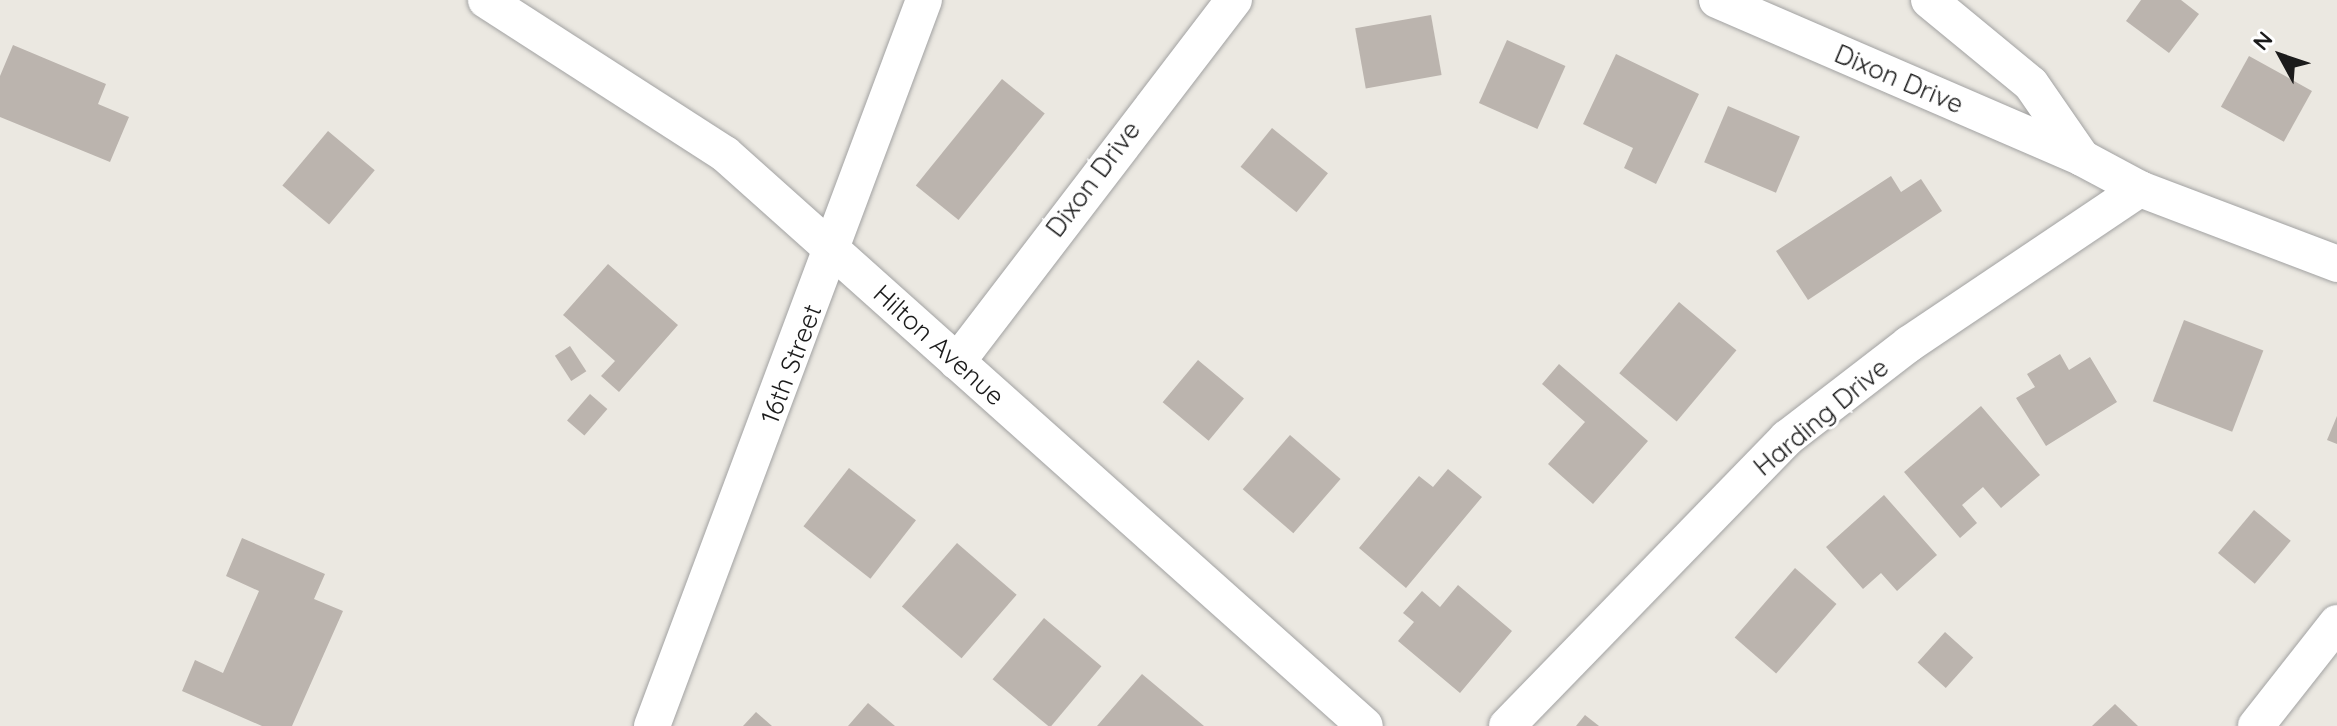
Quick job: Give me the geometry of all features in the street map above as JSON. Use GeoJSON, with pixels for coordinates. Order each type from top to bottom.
{"type":"FeatureCollection","features":[{"type":"Feature","properties":{"kind":"street","name":"Hilton Avenue"},"geometry":{"type":"LineString","coordinates":[[486,0],[643,95],[835,250],[1365,726]]}},
{"type":"Feature","properties":{"kind":"street","name":"16th Street"},"geometry":{"type":"LineString","coordinates":[[652,726],[835,250],[924,0]]}},
{"type":"Feature","properties":{"kind":"street","name":"Dixon Drive"},"geometry":{"type":"LineString","coordinates":[[957,362],[1234,0]]}},
{"type":"Feature","properties":{"kind":"street","name":"Dixon Drive"},"geometry":{"type":"LineString","coordinates":[[1717,0],[2082,158],[2140,189],[2337,264]]}},
{"type":"Feature","properties":{"kind":"street","name":"Dixon Drive"},"geometry":{"type":"LineString","coordinates":[[1929,0],[2031,84],[2082,158]]}},
{"type":"Feature","properties":{"kind":"street","name":"Harding Drive"},"geometry":{"type":"LineString","coordinates":[[1507,726],[1787,438],[1909,344],[2140,189]]}},
{"type":"Feature","properties":{"kind":"street"},"geometry":{"type":"LineString","coordinates":[[2256,726],[2337,623]]}},
{"type":"Feature","properties":{"kind":"building"},"geometry":{"type":"Polygon","coordinates":[[[2141,0],[2181,0],[2199,14],[2169,53],[2126,21],[2141,0]]]}},
{"type":"Feature","properties":{"kind":"building"},"geometry":{"type":"Polygon","coordinates":[[[1431,15],[1442,75],[1366,88],[1355,28],[1431,15]]]}},
{"type":"Feature","properties":{"kind":"building"},"geometry":{"type":"Polygon","coordinates":[[[1507,40],[1565,66],[1537,129],[1479,103],[1507,40]]]}},
{"type":"Feature","properties":{"kind":"building"},"geometry":{"type":"Polygon","coordinates":[[[13,45],[106,84],[98,104],[129,117],[110,162],[0,117],[0,76],[13,45]]]}},
{"type":"Feature","properties":{"kind":"building"},"geometry":{"type":"Polygon","coordinates":[[[1616,54],[1699,94],[1656,184],[1624,168],[1633,148],[1583,124],[1616,54]]]}},
{"type":"Feature","properties":{"kind":"building"},"geometry":{"type":"Polygon","coordinates":[[[2249,56],[2312,91],[2284,142],[2221,107],[2249,56]]]}},
{"type":"Feature","properties":{"kind":"building"},"geometry":{"type":"Polygon","coordinates":[[[1002,79],[1045,114],[959,220],[916,185],[1002,79]]]}},
{"type":"Feature","properties":{"kind":"building"},"geometry":{"type":"Polygon","coordinates":[[[1728,106],[1800,136],[1776,193],[1704,162],[1728,106]]]}},
{"type":"Feature","properties":{"kind":"building"},"geometry":{"type":"Polygon","coordinates":[[[1272,128],[1328,173],[1296,212],[1241,167],[1272,128]]]}},
{"type":"Feature","properties":{"kind":"building"},"geometry":{"type":"Polygon","coordinates":[[[328,131],[375,170],[329,225],[282,185],[328,131]]]}},
{"type":"Feature","properties":{"kind":"building"},"geometry":{"type":"Polygon","coordinates":[[[1891,176],[1901,192],[1921,179],[1942,211],[1808,300],[1776,251],[1891,176]]]}},
{"type":"Feature","properties":{"kind":"building"},"geometry":{"type":"Polygon","coordinates":[[[608,264],[678,325],[619,392],[601,376],[615,361],[563,315],[608,264]]]}},
{"type":"Feature","properties":{"kind":"building"},"geometry":{"type":"Polygon","coordinates":[[[1679,302],[1736,350],[1677,421],[1619,373],[1679,302]]]}},
{"type":"Feature","properties":{"kind":"building"},"geometry":{"type":"Polygon","coordinates":[[[2184,320],[2263,350],[2232,432],[2153,401],[2184,320]]]}},
{"type":"Feature","properties":{"kind":"building"},"geometry":{"type":"Polygon","coordinates":[[[570,346],[586,371],[571,381],[555,356],[570,346]]]}},
{"type":"Feature","properties":{"kind":"building"},"geometry":{"type":"Polygon","coordinates":[[[2060,354],[2069,370],[2090,357],[2117,402],[2046,446],[2016,398],[2035,387],[2027,374],[2060,354]]]}},
{"type":"Feature","properties":{"kind":"building"},"geometry":{"type":"Polygon","coordinates":[[[1198,360],[1244,399],[1209,441],[1163,402],[1198,360]]]}},
{"type":"Feature","properties":{"kind":"building"},"geometry":{"type":"Polygon","coordinates":[[[1559,364],[1648,441],[1593,504],[1548,464],[1585,422],[1542,384],[1559,364]]]}},
{"type":"Feature","properties":{"kind":"building"},"geometry":{"type":"Polygon","coordinates":[[[590,394],[607,409],[584,436],[567,420],[590,394]]]}},
{"type":"Feature","properties":{"kind":"building"},"geometry":{"type":"Polygon","coordinates":[[[1981,406],[2040,475],[2001,508],[1983,487],[1962,505],[1977,523],[1960,538],[1904,472],[1981,406]]]}},
{"type":"Feature","properties":{"kind":"building"},"geometry":{"type":"Polygon","coordinates":[[[2337,416],[2337,444],[2327,440],[2337,416]]]}},
{"type":"Feature","properties":{"kind":"building"},"geometry":{"type":"Polygon","coordinates":[[[1290,435],[1341,479],[1293,533],[1243,489],[1290,435]]]}},
{"type":"Feature","properties":{"kind":"building"},"geometry":{"type":"Polygon","coordinates":[[[849,468],[916,520],[870,579],[803,526],[849,468]]]}},
{"type":"Feature","properties":{"kind":"building"},"geometry":{"type":"Polygon","coordinates":[[[1448,469],[1482,497],[1406,588],[1359,548],[1419,476],[1433,487],[1448,469]]]}},
{"type":"Feature","properties":{"kind":"building"},"geometry":{"type":"Polygon","coordinates":[[[1884,495],[1937,555],[1897,591],[1881,573],[1863,589],[1826,547],[1884,495]]]}},
{"type":"Feature","properties":{"kind":"building"},"geometry":{"type":"Polygon","coordinates":[[[2254,510],[2291,541],[2255,584],[2218,553],[2254,510]]]}},
{"type":"Feature","properties":{"kind":"building"},"geometry":{"type":"Polygon","coordinates":[[[242,538],[325,574],[314,599],[343,611],[292,726],[262,726],[182,691],[195,660],[223,673],[259,591],[226,576],[242,538]]]}},
{"type":"Feature","properties":{"kind":"building"},"geometry":{"type":"Polygon","coordinates":[[[957,543],[1017,595],[962,658],[902,606],[957,543]]]}},
{"type":"Feature","properties":{"kind":"building"},"geometry":{"type":"Polygon","coordinates":[[[1795,568],[1837,604],[1776,674],[1735,637],[1795,568]]]}},
{"type":"Feature","properties":{"kind":"building"},"geometry":{"type":"Polygon","coordinates":[[[1458,585],[1512,631],[1460,693],[1398,641],[1414,622],[1403,613],[1422,591],[1440,607],[1458,585]]]}},
{"type":"Feature","properties":{"kind":"building"},"geometry":{"type":"Polygon","coordinates":[[[1044,618],[1101,666],[1051,726],[993,679],[1044,618]]]}},
{"type":"Feature","properties":{"kind":"building"},"geometry":{"type":"Polygon","coordinates":[[[1945,632],[1973,657],[1946,688],[1918,662],[1945,632]]]}},
{"type":"Feature","properties":{"kind":"building"},"geometry":{"type":"Polygon","coordinates":[[[1142,674],[1204,726],[1097,726],[1142,674]]]}},
{"type":"Feature","properties":{"kind":"building"},"geometry":{"type":"Polygon","coordinates":[[[868,703],[895,726],[848,726],[868,703]]]}},
{"type":"Feature","properties":{"kind":"building"},"geometry":{"type":"Polygon","coordinates":[[[2115,704],[2138,726],[2092,726],[2115,704]]]}},
{"type":"Feature","properties":{"kind":"building"},"geometry":{"type":"Polygon","coordinates":[[[756,712],[772,726],[743,726],[756,712]]]}},
{"type":"Feature","properties":{"kind":"building"},"geometry":{"type":"Polygon","coordinates":[[[1585,715],[1599,726],[1576,726],[1585,715]]]}}]}
